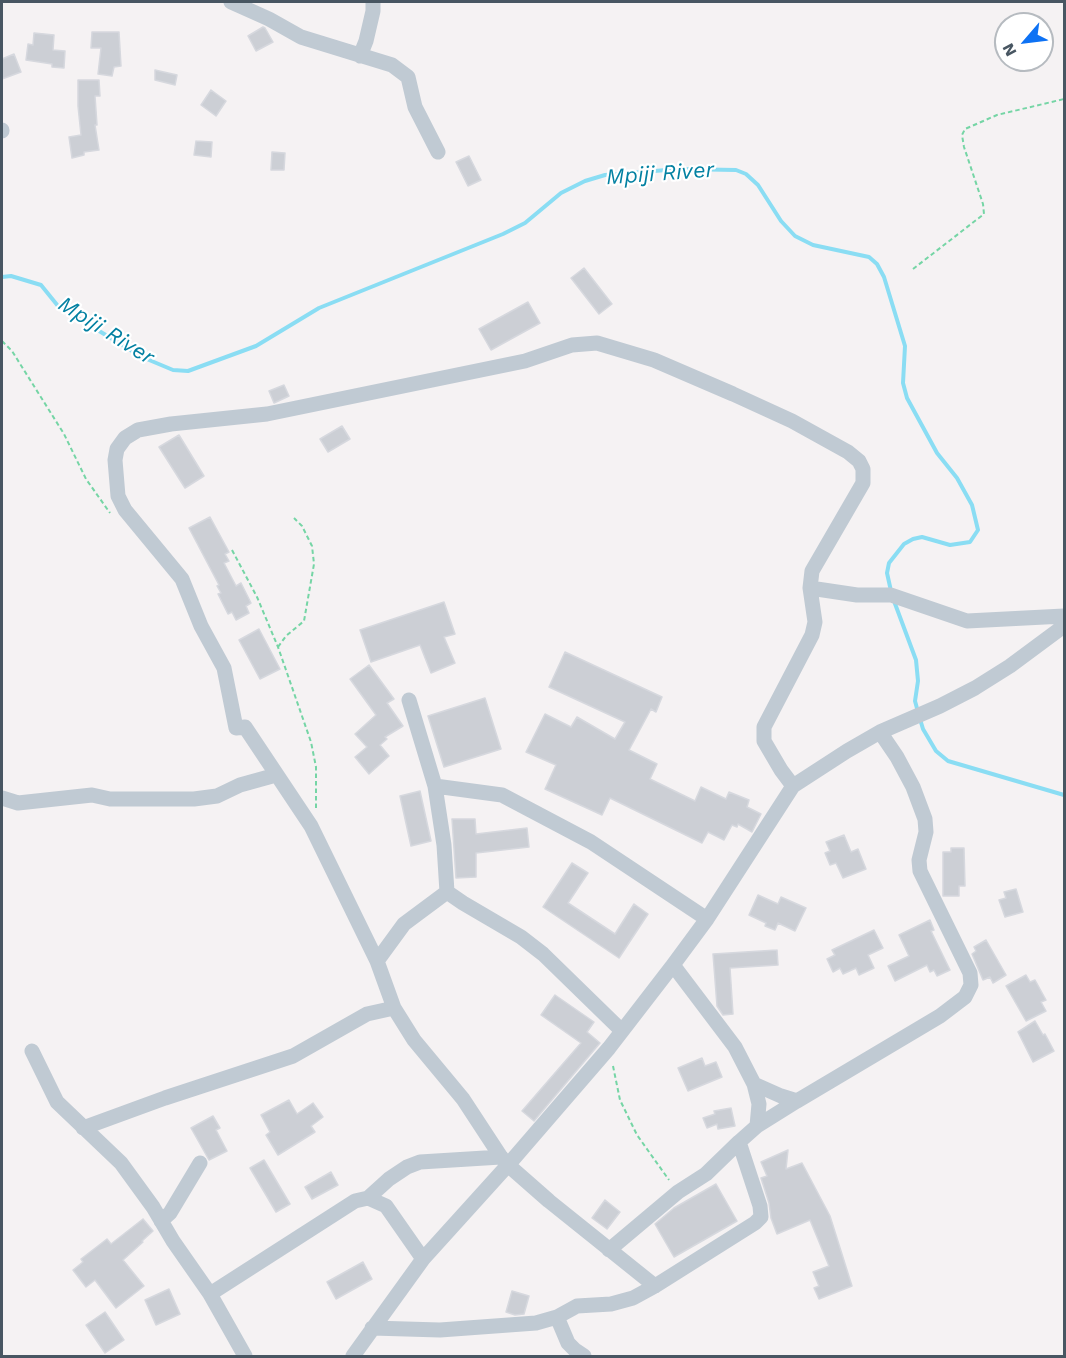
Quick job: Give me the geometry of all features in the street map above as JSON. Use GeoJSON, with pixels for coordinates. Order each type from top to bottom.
{"type":"FeatureCollection","features":[{"type":"Feature","properties":{"kind":"street"},"geometry":{"type":"LineString","coordinates":[[231,2],[301,37],[392,65],[408,77],[415,107],[438,152]]}},
{"type":"Feature","properties":{"kind":"street"},"geometry":{"type":"LineString","coordinates":[[360,56],[366,41],[373,2]]}},
{"type":"Feature","properties":{"kind":"street"},"geometry":{"type":"LineString","coordinates":[[655,1286],[504,1161],[463,1099],[414,1040],[394,1008],[377,962],[310,826],[245,728],[236,728],[224,668],[201,626],[182,579],[125,510],[118,496],[115,460],[117,449],[125,438],[138,430],[171,424],[267,414],[525,361],[573,345],[597,343],[654,360],[792,421],[848,453],[859,461],[863,470],[863,483],[812,571],[810,588],[815,622],[812,635],[764,727],[764,741],[793,786]]}},
{"type":"Feature","properties":{"kind":"street"},"geometry":{"type":"LineString","coordinates":[[810,588],[857,595],[891,595],[967,621],[1065,616]]}},
{"type":"Feature","properties":{"kind":"street"},"geometry":{"type":"LineString","coordinates":[[353,1356],[423,1259],[504,1161],[609,1048],[707,919],[793,786],[880,732],[940,706],[975,687],[1010,666],[1065,626]]}},
{"type":"Feature","properties":{"kind":"street"},"geometry":{"type":"LineString","coordinates":[[409,700],[435,786],[444,845],[447,892]]}},
{"type":"Feature","properties":{"kind":"street"},"geometry":{"type":"LineString","coordinates":[[609,1250],[678,1192],[706,1174],[758,1126],[940,1016],[965,997],[971,985],[970,973],[920,871],[919,860],[926,832],[925,819],[913,786],[880,732]]}},
{"type":"Feature","properties":{"kind":"street"},"geometry":{"type":"LineString","coordinates":[[2,798],[18,803],[92,795],[110,799],[194,799],[217,796],[240,785],[276,775]]}},
{"type":"Feature","properties":{"kind":"street"},"geometry":{"type":"LineString","coordinates":[[435,786],[502,795],[591,842],[707,919]]}},
{"type":"Feature","properties":{"kind":"street"},"geometry":{"type":"LineString","coordinates":[[377,962],[404,924],[447,892]]}},
{"type":"Feature","properties":{"kind":"street"},"geometry":{"type":"LineString","coordinates":[[447,892],[521,937],[543,954],[622,1031]]}},
{"type":"Feature","properties":{"kind":"street"},"geometry":{"type":"LineString","coordinates":[[673,965],[735,1047],[754,1084],[759,1104],[758,1126]]}},
{"type":"Feature","properties":{"kind":"street"},"geometry":{"type":"LineString","coordinates":[[83,1128],[293,1056],[367,1014],[394,1008]]}},
{"type":"Feature","properties":{"kind":"street"},"geometry":{"type":"LineString","coordinates":[[32,1051],[57,1102],[121,1163],[153,1207],[210,1294],[245,1356]]}},
{"type":"Feature","properties":{"kind":"street"},"geometry":{"type":"LineString","coordinates":[[754,1084],[796,1101]]}},
{"type":"Feature","properties":{"kind":"street"},"geometry":{"type":"LineString","coordinates":[[372,1328],[440,1330],[536,1323],[557,1317],[577,1306],[611,1304],[633,1298],[760,1217],[760,1206],[739,1142]]}},
{"type":"Feature","properties":{"kind":"street"},"geometry":{"type":"LineString","coordinates":[[210,1294],[355,1201],[368,1198],[389,1179],[407,1167],[420,1162],[504,1161]]}},
{"type":"Feature","properties":{"kind":"street"},"geometry":{"type":"LineString","coordinates":[[161,1221],[170,1213],[200,1163]]}},
{"type":"Feature","properties":{"kind":"street"},"geometry":{"type":"LineString","coordinates":[[368,1198],[386,1206],[423,1259]]}},
{"type":"Feature","properties":{"kind":"street"},"geometry":{"type":"LineString","coordinates":[[557,1317],[568,1342],[584,1356]]}},
{"type":"Feature","properties":{"kind":"path"},"geometry":{"type":"LineString","coordinates":[[913,269],[984,214],[983,204],[964,147],[962,135],[964,129],[997,115],[1065,99]]}},
{"type":"Feature","properties":{"kind":"path"},"geometry":{"type":"LineString","coordinates":[[2,341],[12,351],[64,434],[86,479],[110,513],[125,510]]}},
{"type":"Feature","properties":{"kind":"path"},"geometry":{"type":"LineString","coordinates":[[278,647],[286,636],[304,621],[314,564],[312,546],[302,526],[294,518]]}},
{"type":"Feature","properties":{"kind":"path"},"geometry":{"type":"LineString","coordinates":[[232,550],[257,597],[278,647],[311,742],[316,767],[317,807],[310,826]]}},
{"type":"Feature","properties":{"kind":"path"},"geometry":{"type":"LineString","coordinates":[[609,1048],[620,1100],[637,1135],[678,1192]]}},
{"type":"Feature","properties":{"kind":"building"},"geometry":{"type":"Polygon","coordinates":[[[263,27],[273,42],[256,51],[248,36],[263,27]]]}},
{"type":"Feature","properties":{"kind":"building"},"geometry":{"type":"Polygon","coordinates":[[[92,32],[119,32],[121,66],[114,67],[112,76],[98,74],[101,48],[91,48],[92,32]]]}},
{"type":"Feature","properties":{"kind":"building"},"geometry":{"type":"Polygon","coordinates":[[[34,33],[54,35],[53,50],[65,51],[64,68],[26,60],[28,44],[33,45],[34,33]]]}},
{"type":"Feature","properties":{"kind":"building"},"geometry":{"type":"Polygon","coordinates":[[[14,54],[21,72],[2,79],[2,59],[14,54]]]}},
{"type":"Feature","properties":{"kind":"building"},"geometry":{"type":"Polygon","coordinates":[[[155,70],[177,75],[175,85],[155,80],[155,70]]]}},
{"type":"Feature","properties":{"kind":"building"},"geometry":{"type":"Polygon","coordinates":[[[78,80],[99,80],[100,96],[95,96],[97,125],[95,125],[99,150],[84,152],[84,155],[72,158],[69,137],[81,135],[78,80]]]}},
{"type":"Feature","properties":{"kind":"building"},"geometry":{"type":"Polygon","coordinates":[[[211,90],[226,101],[216,116],[201,105],[211,90]]]}},
{"type":"Feature","properties":{"kind":"building"},"geometry":{"type":"Polygon","coordinates":[[[196,141],[212,142],[211,157],[194,155],[196,141]]]}},
{"type":"Feature","properties":{"kind":"building"},"geometry":{"type":"Polygon","coordinates":[[[272,152],[285,153],[284,170],[271,170],[272,152]]]}},
{"type":"Feature","properties":{"kind":"building"},"geometry":{"type":"Polygon","coordinates":[[[469,156],[481,180],[468,186],[456,162],[469,156]]]}},
{"type":"Feature","properties":{"kind":"building"},"geometry":{"type":"Polygon","coordinates":[[[584,268],[612,304],[599,314],[571,278],[584,268]]]}},
{"type":"Feature","properties":{"kind":"building"},"geometry":{"type":"Polygon","coordinates":[[[528,302],[540,323],[491,350],[479,329],[528,302]]]}},
{"type":"Feature","properties":{"kind":"building"},"geometry":{"type":"Polygon","coordinates":[[[284,385],[289,396],[274,403],[269,391],[284,385]]]}},
{"type":"Feature","properties":{"kind":"building"},"geometry":{"type":"Polygon","coordinates":[[[342,426],[350,439],[328,452],[320,439],[342,426]]]}},
{"type":"Feature","properties":{"kind":"building"},"geometry":{"type":"Polygon","coordinates":[[[179,435],[204,476],[185,488],[159,447],[179,435]]]}},
{"type":"Feature","properties":{"kind":"building"},"geometry":{"type":"Polygon","coordinates":[[[210,517],[229,552],[225,554],[229,561],[224,563],[236,586],[241,583],[251,603],[246,606],[249,613],[236,620],[232,612],[228,614],[218,594],[221,593],[217,586],[219,585],[189,528],[210,517]]]}},
{"type":"Feature","properties":{"kind":"building"},"geometry":{"type":"Polygon","coordinates":[[[444,602],[455,634],[444,637],[455,663],[431,673],[420,645],[371,662],[360,630],[444,602]]]}},
{"type":"Feature","properties":{"kind":"building"},"geometry":{"type":"Polygon","coordinates":[[[259,629],[280,669],[260,679],[239,640],[259,629]]]}},
{"type":"Feature","properties":{"kind":"building"},"geometry":{"type":"Polygon","coordinates":[[[565,652],[662,697],[656,712],[651,709],[629,750],[657,764],[650,779],[695,801],[701,787],[726,799],[729,792],[749,800],[747,807],[761,814],[752,832],[738,824],[737,827],[732,825],[724,840],[708,832],[702,843],[610,798],[602,815],[545,789],[556,765],[526,752],[545,714],[571,727],[577,717],[615,739],[625,722],[549,687],[565,652]]]}},
{"type":"Feature","properties":{"kind":"building"},"geometry":{"type":"Polygon","coordinates":[[[369,665],[394,699],[387,703],[403,726],[385,737],[387,739],[380,745],[389,756],[369,774],[355,757],[367,747],[355,734],[376,715],[350,679],[369,665]]]}},
{"type":"Feature","properties":{"kind":"building"},"geometry":{"type":"Polygon","coordinates":[[[485,698],[501,749],[444,767],[428,716],[485,698]]]}},
{"type":"Feature","properties":{"kind":"building"},"geometry":{"type":"Polygon","coordinates":[[[420,791],[431,841],[411,846],[400,796],[420,791]]]}},
{"type":"Feature","properties":{"kind":"building"},"geometry":{"type":"Polygon","coordinates":[[[452,819],[475,819],[476,834],[527,828],[529,847],[476,853],[476,877],[456,878],[452,819]]]}},
{"type":"Feature","properties":{"kind":"building"},"geometry":{"type":"Polygon","coordinates":[[[844,835],[851,852],[858,849],[866,869],[843,878],[836,863],[830,865],[825,853],[830,851],[826,842],[844,835]]]}},
{"type":"Feature","properties":{"kind":"building"},"geometry":{"type":"Polygon","coordinates":[[[951,848],[964,848],[965,886],[959,886],[959,896],[943,896],[943,852],[951,852],[951,848]]]}},
{"type":"Feature","properties":{"kind":"building"},"geometry":{"type":"Polygon","coordinates":[[[572,863],[588,873],[568,903],[615,934],[634,904],[648,914],[619,958],[543,907],[572,863]]]}},
{"type":"Feature","properties":{"kind":"building"},"geometry":{"type":"Polygon","coordinates":[[[1016,889],[1023,912],[1005,917],[999,900],[1006,898],[1004,892],[1016,889]]]}},
{"type":"Feature","properties":{"kind":"building"},"geometry":{"type":"Polygon","coordinates":[[[758,895],[778,904],[781,897],[806,908],[795,931],[778,923],[775,930],[749,915],[758,895]]]}},
{"type":"Feature","properties":{"kind":"building"},"geometry":{"type":"Polygon","coordinates":[[[930,920],[934,930],[931,931],[950,970],[937,976],[934,970],[930,972],[927,965],[895,981],[888,966],[909,956],[899,935],[930,920]]]}},
{"type":"Feature","properties":{"kind":"building"},"geometry":{"type":"Polygon","coordinates":[[[874,930],[883,948],[868,955],[874,968],[859,975],[856,968],[843,974],[840,968],[833,972],[827,959],[835,955],[832,950],[874,930]]]}},
{"type":"Feature","properties":{"kind":"building"},"geometry":{"type":"Polygon","coordinates":[[[986,940],[1006,975],[993,983],[990,977],[983,980],[972,954],[976,951],[974,947],[986,940]]]}},
{"type":"Feature","properties":{"kind":"building"},"geometry":{"type":"Polygon","coordinates":[[[777,950],[778,965],[730,968],[733,1014],[723,1015],[717,1006],[713,954],[777,950]]]}},
{"type":"Feature","properties":{"kind":"building"},"geometry":{"type":"Polygon","coordinates":[[[1026,975],[1030,982],[1035,980],[1046,1000],[1041,1002],[1046,1011],[1026,1021],[1006,986],[1026,975]]]}},
{"type":"Feature","properties":{"kind":"building"},"geometry":{"type":"Polygon","coordinates":[[[555,995],[594,1022],[587,1032],[600,1043],[534,1121],[522,1111],[581,1043],[541,1015],[555,995]]]}},
{"type":"Feature","properties":{"kind":"building"},"geometry":{"type":"Polygon","coordinates":[[[1035,1021],[1054,1051],[1033,1062],[1018,1032],[1035,1021]]]}},
{"type":"Feature","properties":{"kind":"building"},"geometry":{"type":"Polygon","coordinates":[[[702,1058],[705,1066],[716,1062],[722,1077],[688,1091],[678,1068],[702,1058]]]}},
{"type":"Feature","properties":{"kind":"building"},"geometry":{"type":"Polygon","coordinates":[[[289,1100],[297,1114],[313,1103],[323,1117],[311,1126],[315,1132],[278,1155],[266,1135],[270,1132],[261,1115],[289,1100]]]}},
{"type":"Feature","properties":{"kind":"building"},"geometry":{"type":"Polygon","coordinates":[[[731,1108],[735,1126],[718,1129],[717,1124],[707,1128],[703,1118],[715,1114],[714,1111],[731,1108]]]}},
{"type":"Feature","properties":{"kind":"building"},"geometry":{"type":"Polygon","coordinates":[[[213,1116],[220,1128],[216,1130],[227,1151],[209,1160],[191,1128],[213,1116]]]}},
{"type":"Feature","properties":{"kind":"building"},"geometry":{"type":"Polygon","coordinates":[[[788,1150],[786,1169],[802,1163],[830,1216],[852,1286],[819,1299],[814,1288],[819,1286],[813,1272],[829,1266],[810,1220],[777,1234],[761,1178],[767,1176],[761,1162],[788,1150]]]}},
{"type":"Feature","properties":{"kind":"building"},"geometry":{"type":"Polygon","coordinates":[[[264,1160],[290,1204],[276,1212],[250,1168],[264,1160]]]}},
{"type":"Feature","properties":{"kind":"building"},"geometry":{"type":"Polygon","coordinates":[[[331,1172],[338,1185],[312,1199],[305,1187],[331,1172]]]}},
{"type":"Feature","properties":{"kind":"building"},"geometry":{"type":"Polygon","coordinates":[[[716,1184],[737,1221],[674,1257],[655,1224],[674,1208],[716,1184]]]}},
{"type":"Feature","properties":{"kind":"building"},"geometry":{"type":"Polygon","coordinates":[[[605,1200],[620,1212],[607,1229],[592,1218],[605,1200]]]}},
{"type":"Feature","properties":{"kind":"building"},"geometry":{"type":"Polygon","coordinates":[[[143,1219],[153,1231],[123,1260],[144,1286],[116,1308],[95,1280],[86,1287],[73,1270],[83,1262],[81,1259],[107,1239],[111,1244],[143,1219]]]}},
{"type":"Feature","properties":{"kind":"building"},"geometry":{"type":"Polygon","coordinates":[[[363,1262],[372,1279],[336,1299],[327,1282],[363,1262]]]}},
{"type":"Feature","properties":{"kind":"building"},"geometry":{"type":"Polygon","coordinates":[[[169,1289],[180,1314],[156,1325],[145,1300],[169,1289]]]}},
{"type":"Feature","properties":{"kind":"building"},"geometry":{"type":"Polygon","coordinates":[[[512,1291],[529,1296],[524,1314],[515,1315],[506,1312],[512,1291]]]}},
{"type":"Feature","properties":{"kind":"building"},"geometry":{"type":"Polygon","coordinates":[[[105,1312],[124,1340],[105,1353],[86,1325],[105,1312]]]}},
{"type":"Feature","properties":{"kind":"waterway","name":"Mpiji River"},"geometry":{"type":"LineString","coordinates":[[2,277],[11,276],[41,285],[58,306],[142,357],[173,370],[188,371],[256,346],[319,308],[503,234],[525,223],[561,193],[585,181],[605,175],[679,169],[736,170],[746,174],[758,185],[781,221],[795,236],[813,245],[869,257],[877,264],[884,277],[905,346],[903,383],[907,398],[937,453],[957,478],[972,505],[978,530],[970,542],[950,545],[922,537],[904,544],[889,563],[887,573],[891,591]]}},
{"type":"Feature","properties":{"kind":"waterway","name":"Mpiji River"},"geometry":{"type":"LineString","coordinates":[[894,601],[916,660],[918,681],[915,701],[918,712]]}},
{"type":"Feature","properties":{"kind":"waterway","name":"Mpiji River"},"geometry":{"type":"LineString","coordinates":[[920,719],[936,751],[948,761],[1064,795]]}}]}
